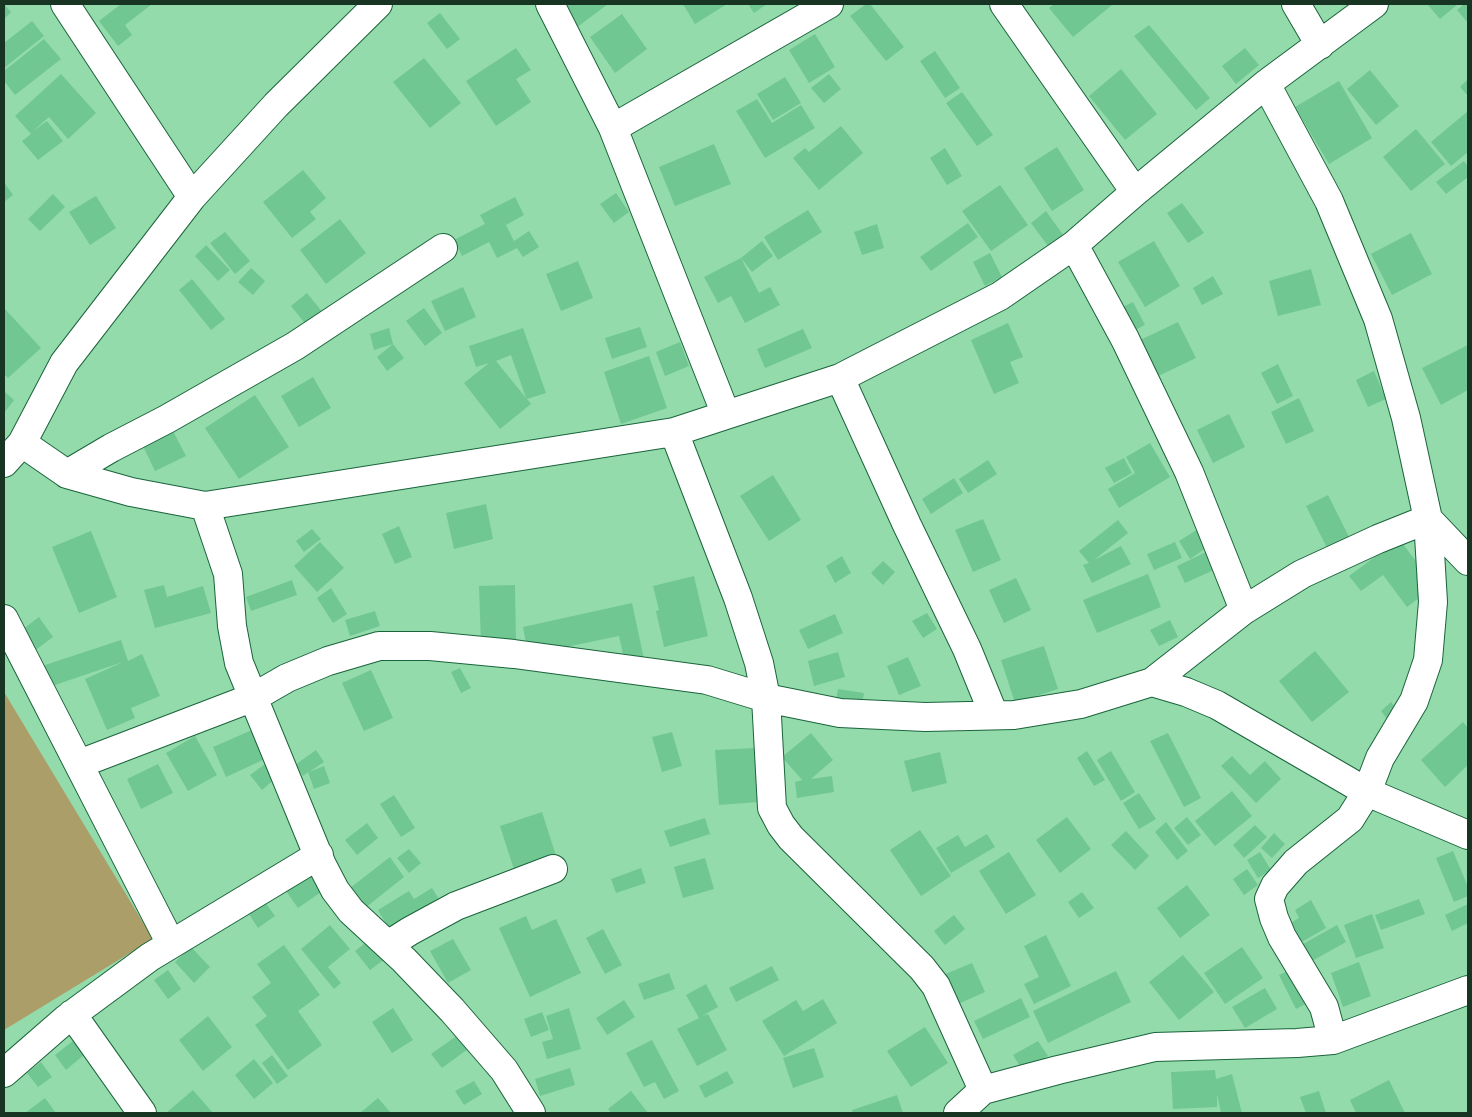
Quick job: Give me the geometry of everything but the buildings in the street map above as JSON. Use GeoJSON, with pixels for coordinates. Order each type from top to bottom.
{"type":"FeatureCollection","features":[{"type":"Feature","properties":{"kind":"street"},"geometry":{"type":"LineString","coordinates":[[65,4],[192,197]]}},
{"type":"Feature","properties":{"kind":"street"},"geometry":{"type":"LineString","coordinates":[[4,463],[22,443],[64,363],[192,197],[276,105],[378,4]]}},
{"type":"Feature","properties":{"kind":"street"},"geometry":{"type":"LineString","coordinates":[[550,4],[614,128],[726,415]]}},
{"type":"Feature","properties":{"kind":"street"},"geometry":{"type":"LineString","coordinates":[[614,128],[829,4]]}},
{"type":"Feature","properties":{"kind":"street"},"geometry":{"type":"LineString","coordinates":[[1004,4],[1135,192]]}},
{"type":"Feature","properties":{"kind":"street"},"geometry":{"type":"LineString","coordinates":[[1296,4],[1320,44]]}},
{"type":"Feature","properties":{"kind":"street"},"geometry":{"type":"LineString","coordinates":[[22,443],[67,474],[132,492],[205,506],[674,432],[840,378],[1000,296],[1074,245],[1266,84],[1374,4]]}},
{"type":"Feature","properties":{"kind":"street"},"geometry":{"type":"LineString","coordinates":[[1266,84],[1329,201],[1378,319],[1406,418],[1428,519],[1432,602],[1428,660],[1414,701],[1380,758],[1367,792],[1350,819],[1296,862],[1275,886],[1269,899],[1282,937],[1324,1007],[1333,1040]]}},
{"type":"Feature","properties":{"kind":"street"},"geometry":{"type":"LineString","coordinates":[[1074,245],[1125,339],[1189,472],[1244,610]]}},
{"type":"Feature","properties":{"kind":"street"},"geometry":{"type":"LineString","coordinates":[[67,474],[295,346],[443,248]]}},
{"type":"Feature","properties":{"kind":"street"},"geometry":{"type":"LineString","coordinates":[[840,378],[906,525],[967,648],[994,716]]}},
{"type":"Feature","properties":{"kind":"street"},"geometry":{"type":"LineString","coordinates":[[674,432],[738,598],[758,663],[766,698],[772,808],[791,838],[936,986],[983,1090]]}},
{"type":"Feature","properties":{"kind":"street"},"geometry":{"type":"LineString","coordinates":[[205,506],[228,574],[232,626],[239,662],[335,890],[346,904],[452,1010],[504,1070],[531,1113]]}},
{"type":"Feature","properties":{"kind":"street"},"geometry":{"type":"LineString","coordinates":[[1428,519],[1468,561]]}},
{"type":"Feature","properties":{"kind":"street"},"geometry":{"type":"LineString","coordinates":[[79,764],[254,698],[295,674],[328,661],[379,646],[430,646],[514,654],[707,680],[766,698],[840,713],[925,717],[994,716],[1014,715],[1081,704],[1152,682],[1244,610],[1302,574],[1378,539],[1428,519]]}},
{"type":"Feature","properties":{"kind":"street"},"geometry":{"type":"LineString","coordinates":[[4,620],[171,944]]}},
{"type":"Feature","properties":{"kind":"street"},"geometry":{"type":"LineString","coordinates":[[1152,682],[1186,692],[1217,705],[1367,792],[1468,835]]}},
{"type":"Feature","properties":{"kind":"street"},"geometry":{"type":"LineString","coordinates":[[4,1073],[72,1014],[150,957],[319,855]]}},
{"type":"Feature","properties":{"kind":"street"},"geometry":{"type":"LineString","coordinates":[[388,945],[456,906],[553,869]]}},
{"type":"Feature","properties":{"kind":"street"},"geometry":{"type":"LineString","coordinates":[[958,1113],[983,1090],[1156,1047],[1297,1043],[1333,1040],[1468,990]]}},
{"type":"Feature","properties":{"kind":"street"},"geometry":{"type":"LineString","coordinates":[[72,1014],[142,1113]]}},
{"type":"Feature","properties":{"kind":"shaded area"},"geometry":{"type":"Polygon","coordinates":[[[4,692],[153,939],[4,1030],[4,692]]]}}]}
